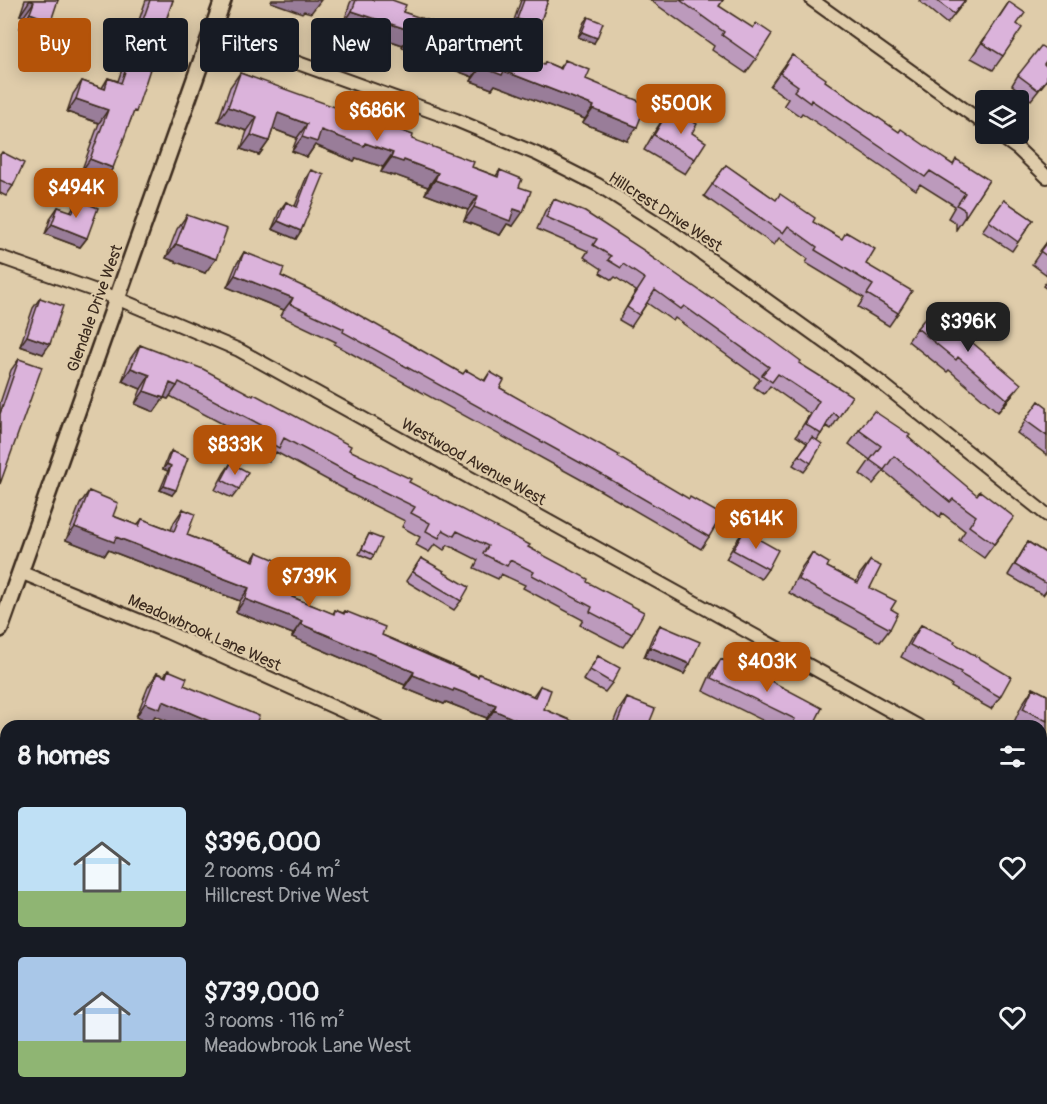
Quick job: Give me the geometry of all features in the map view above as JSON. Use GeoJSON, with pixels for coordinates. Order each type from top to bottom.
{"type":"FeatureCollection","features":[{"type":"Feature","properties":{"kind":"street","name":"Glendale Drive West"},"geometry":{"type":"LineString","coordinates":[[217,18],[223,0]]}},
{"type":"Feature","properties":{"kind":"street"},"geometry":{"type":"LineString","coordinates":[[812,0],[975,117]]}},
{"type":"Feature","properties":{"kind":"street","name":"Hillcrest Drive West"},"geometry":{"type":"LineString","coordinates":[[299,63],[456,120],[537,154],[598,185],[675,234],[875,378],[1047,515]]}},
{"type":"Feature","properties":{"kind":"street","name":"Glendale Drive West"},"geometry":{"type":"LineString","coordinates":[[0,628],[200,65]]}},
{"type":"Feature","properties":{"kind":"street"},"geometry":{"type":"LineString","coordinates":[[1011,144],[1047,177]]}},
{"type":"Feature","properties":{"kind":"street","name":"Westwood Avenue West"},"geometry":{"type":"LineString","coordinates":[[0,257],[116,298],[239,350],[907,720]]}},
{"type":"Feature","properties":{"kind":"street","name":"Meadowbrook Lane West"},"geometry":{"type":"LineString","coordinates":[[20,572],[167,632],[363,720]]}},
{"type":"Feature","properties":{"kind":"building"},"geometry":{"type":"Polygon","coordinates":[[[30,0],[58,0],[52,18],[43,18],[30,13],[34,2],[30,0]]]}},
{"type":"Feature","properties":{"kind":"building"},"geometry":{"type":"Polygon","coordinates":[[[150,0],[173,0],[167,18],[144,18],[150,0]]]}},
{"type":"Feature","properties":{"kind":"building"},"geometry":{"type":"Polygon","coordinates":[[[356,0],[392,0],[406,5],[403,12],[421,18],[403,18],[403,28],[391,24],[391,18],[373,18],[352,11],[356,0]]]}},
{"type":"Feature","properties":{"kind":"building"},"geometry":{"type":"Polygon","coordinates":[[[524,0],[548,0],[542,18],[517,18],[524,0]]]}},
{"type":"Feature","properties":{"kind":"building"},"geometry":{"type":"Polygon","coordinates":[[[680,0],[723,0],[719,6],[753,28],[756,23],[772,34],[756,59],[722,35],[724,32],[680,0]]]}},
{"type":"Feature","properties":{"kind":"building"},"geometry":{"type":"Polygon","coordinates":[[[936,0],[965,0],[954,14],[936,0]]]}},
{"type":"Feature","properties":{"kind":"building"},"geometry":{"type":"Polygon","coordinates":[[[1009,2],[1025,13],[1017,24],[1022,28],[1003,56],[982,43],[1009,2]]]}},
{"type":"Feature","properties":{"kind":"building"},"geometry":{"type":"Polygon","coordinates":[[[588,17],[603,23],[597,38],[582,32],[588,17]]]}},
{"type":"Feature","properties":{"kind":"building"},"geometry":{"type":"Polygon","coordinates":[[[1041,46],[1047,50],[1047,60],[1044,64],[1047,67],[1047,79],[1038,90],[1018,75],[1041,46]]]}},
{"type":"Feature","properties":{"kind":"building"},"geometry":{"type":"Polygon","coordinates":[[[792,55],[826,79],[825,81],[899,132],[901,129],[953,165],[956,159],[989,180],[965,217],[965,210],[957,205],[965,193],[930,171],[925,177],[811,100],[810,103],[794,91],[798,86],[780,73],[792,55]]]}},
{"type":"Feature","properties":{"kind":"building"},"geometry":{"type":"Polygon","coordinates":[[[565,60],[590,70],[586,79],[646,104],[637,127],[593,109],[594,106],[507,72],[543,72],[545,62],[561,69],[565,60]]]}},
{"type":"Feature","properties":{"kind":"building"},"geometry":{"type":"Polygon","coordinates":[[[125,72],[149,72],[136,112],[134,111],[113,168],[90,159],[108,110],[76,99],[82,81],[105,89],[108,78],[121,83],[125,72]]]}},
{"type":"Feature","properties":{"kind":"building"},"geometry":{"type":"Polygon","coordinates":[[[240,73],[413,135],[412,139],[474,162],[472,167],[498,177],[500,170],[522,179],[519,187],[531,191],[523,212],[514,209],[510,221],[474,207],[478,196],[435,180],[438,173],[404,160],[403,162],[391,158],[393,153],[365,143],[364,146],[321,130],[317,142],[302,137],[307,124],[278,113],[269,141],[251,135],[257,117],[228,107],[240,73]]]}},
{"type":"Feature","properties":{"kind":"building"},"geometry":{"type":"Polygon","coordinates":[[[676,112],[697,124],[692,133],[706,142],[695,159],[654,135],[665,116],[672,120],[676,112]]]}},
{"type":"Feature","properties":{"kind":"building"},"geometry":{"type":"Polygon","coordinates":[[[2,152],[24,163],[13,186],[0,180],[2,152]]]}},
{"type":"Feature","properties":{"kind":"building"},"geometry":{"type":"Polygon","coordinates":[[[726,165],[776,200],[780,194],[815,218],[813,222],[842,239],[846,232],[875,249],[866,264],[912,291],[898,313],[867,294],[873,285],[815,250],[817,247],[788,226],[783,233],[712,184],[726,165]]]}},
{"type":"Feature","properties":{"kind":"building"},"geometry":{"type":"Polygon","coordinates":[[[311,170],[324,175],[301,231],[278,221],[286,202],[297,207],[311,170]]]}},
{"type":"Feature","properties":{"kind":"building"},"geometry":{"type":"Polygon","coordinates":[[[554,199],[585,212],[648,253],[767,336],[801,361],[799,363],[852,396],[839,417],[833,413],[821,434],[805,424],[819,401],[778,374],[772,382],[762,375],[769,367],[684,306],[681,309],[655,290],[639,315],[627,307],[645,279],[623,264],[621,268],[608,260],[611,256],[593,245],[597,239],[546,217],[554,199]]]}},
{"type":"Feature","properties":{"kind":"building"},"geometry":{"type":"Polygon","coordinates":[[[78,200],[98,208],[87,238],[52,224],[58,207],[73,212],[78,200]]]}},
{"type":"Feature","properties":{"kind":"building"},"geometry":{"type":"Polygon","coordinates":[[[1004,200],[1033,220],[1018,242],[989,221],[1004,200]]]}},
{"type":"Feature","properties":{"kind":"building"},"geometry":{"type":"Polygon","coordinates":[[[187,215],[227,229],[216,259],[176,244],[187,215]]]}},
{"type":"Feature","properties":{"kind":"building"},"geometry":{"type":"Polygon","coordinates":[[[1047,242],[1047,256],[1040,251],[1047,242]]]}},
{"type":"Feature","properties":{"kind":"building"},"geometry":{"type":"Polygon","coordinates":[[[244,252],[284,268],[281,276],[336,302],[463,374],[466,370],[485,381],[490,372],[504,380],[500,388],[619,455],[618,457],[689,499],[690,497],[722,515],[709,537],[606,477],[343,332],[344,329],[290,304],[293,298],[235,275],[244,252]]]}},
{"type":"Feature","properties":{"kind":"building"},"geometry":{"type":"Polygon","coordinates":[[[40,298],[63,306],[50,344],[27,336],[40,298]]]}},
{"type":"Feature","properties":{"kind":"building"},"geometry":{"type":"Polygon","coordinates":[[[933,309],[1021,384],[1007,399],[958,357],[956,360],[917,328],[933,309]]]}},
{"type":"Feature","properties":{"kind":"building"},"geometry":{"type":"Polygon","coordinates":[[[140,345],[203,369],[253,396],[254,394],[351,446],[349,450],[411,479],[409,482],[530,545],[528,547],[588,579],[587,582],[644,612],[632,634],[590,612],[592,607],[532,575],[534,572],[510,560],[507,566],[483,554],[488,546],[457,531],[454,536],[443,530],[439,538],[426,531],[430,523],[411,513],[415,507],[354,477],[284,438],[279,448],[261,438],[267,428],[179,382],[177,386],[170,383],[164,398],[144,391],[150,375],[131,368],[140,345]]]}},
{"type":"Feature","properties":{"kind":"building"},"geometry":{"type":"Polygon","coordinates":[[[19,359],[42,367],[0,484],[0,414],[19,359]]]}},
{"type":"Feature","properties":{"kind":"building"},"geometry":{"type":"Polygon","coordinates":[[[1039,401],[1047,407],[1047,436],[1025,420],[1039,401]]]}},
{"type":"Feature","properties":{"kind":"building"},"geometry":{"type":"Polygon","coordinates":[[[874,411],[910,435],[908,437],[977,495],[980,491],[1014,517],[994,544],[969,526],[976,516],[953,499],[950,502],[894,456],[884,470],[870,460],[881,446],[859,430],[874,411]]]}},
{"type":"Feature","properties":{"kind":"building"},"geometry":{"type":"Polygon","coordinates":[[[812,437],[822,444],[811,463],[799,455],[812,437]]]}},
{"type":"Feature","properties":{"kind":"building"},"geometry":{"type":"Polygon","coordinates":[[[171,451],[188,458],[176,490],[164,486],[171,466],[167,464],[171,451]]]}},
{"type":"Feature","properties":{"kind":"building"},"geometry":{"type":"Polygon","coordinates":[[[231,463],[248,472],[239,489],[222,480],[231,463]]]}},
{"type":"Feature","properties":{"kind":"building"},"geometry":{"type":"Polygon","coordinates":[[[89,491],[118,503],[113,516],[139,526],[142,519],[174,531],[183,509],[195,514],[187,535],[254,561],[257,552],[292,567],[283,588],[294,592],[292,597],[334,614],[335,610],[344,614],[345,611],[385,627],[382,635],[478,677],[479,674],[535,697],[540,686],[551,690],[544,709],[570,720],[516,720],[494,710],[496,705],[413,675],[414,672],[301,624],[302,621],[245,599],[249,588],[116,537],[114,542],[75,527],[89,491]]]}},
{"type":"Feature","properties":{"kind":"building"},"geometry":{"type":"Polygon","coordinates":[[[744,531],[778,550],[768,569],[733,550],[744,531]]]}},
{"type":"Feature","properties":{"kind":"building"},"geometry":{"type":"Polygon","coordinates":[[[369,534],[382,539],[374,555],[362,549],[369,534]]]}},
{"type":"Feature","properties":{"kind":"building"},"geometry":{"type":"Polygon","coordinates":[[[1028,542],[1047,554],[1047,584],[1015,565],[1028,542]]]}},
{"type":"Feature","properties":{"kind":"building"},"geometry":{"type":"Polygon","coordinates":[[[812,553],[829,563],[827,567],[858,583],[870,561],[881,566],[870,588],[896,601],[891,609],[898,613],[890,629],[798,579],[812,553]]]}},
{"type":"Feature","properties":{"kind":"building"},"geometry":{"type":"Polygon","coordinates":[[[421,558],[469,587],[461,601],[413,572],[421,558]]]}},
{"type":"Feature","properties":{"kind":"building"},"geometry":{"type":"Polygon","coordinates":[[[660,625],[700,642],[690,664],[650,647],[660,625]]]}},
{"type":"Feature","properties":{"kind":"building"},"geometry":{"type":"Polygon","coordinates":[[[921,625],[955,641],[954,643],[1011,677],[1000,697],[960,674],[961,672],[910,645],[921,625]]]}},
{"type":"Feature","properties":{"kind":"building"},"geometry":{"type":"Polygon","coordinates":[[[598,656],[620,668],[612,683],[590,670],[598,656]]]}},
{"type":"Feature","properties":{"kind":"building"},"geometry":{"type":"Polygon","coordinates":[[[721,659],[731,664],[733,661],[822,708],[816,720],[794,720],[711,678],[721,659]]]}},
{"type":"Feature","properties":{"kind":"building"},"geometry":{"type":"Polygon","coordinates":[[[168,670],[187,678],[184,685],[259,716],[257,720],[207,720],[163,701],[160,709],[145,703],[157,673],[166,677],[168,670]]]}},
{"type":"Feature","properties":{"kind":"building"},"geometry":{"type":"Polygon","coordinates":[[[1033,688],[1047,695],[1047,720],[1023,709],[1033,688]]]}},
{"type":"Feature","properties":{"kind":"building"},"geometry":{"type":"Polygon","coordinates":[[[627,698],[655,709],[650,720],[618,720],[627,698]]]}}]}
